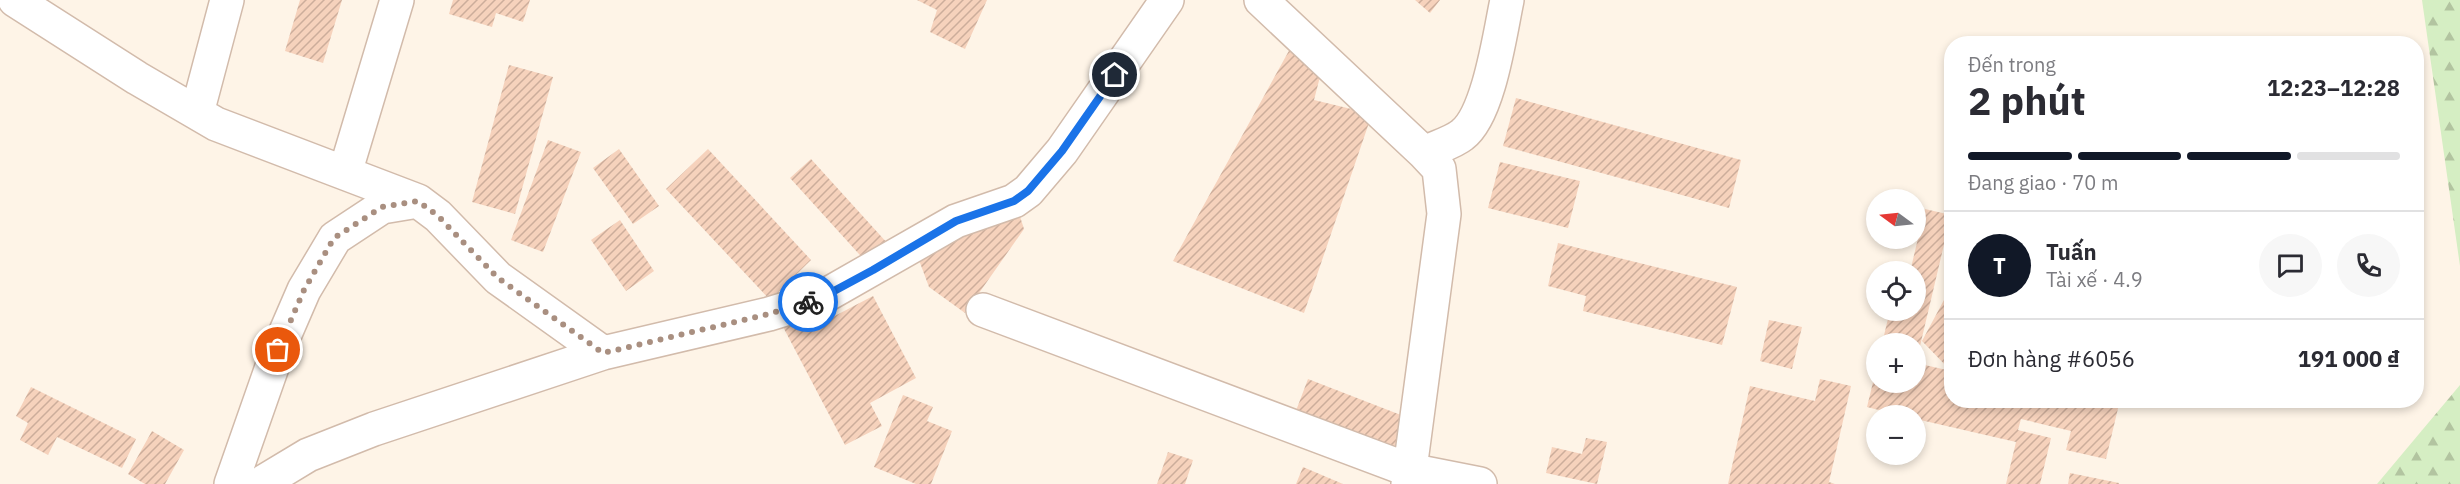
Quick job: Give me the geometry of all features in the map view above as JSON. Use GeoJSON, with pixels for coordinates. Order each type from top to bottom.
{"type":"FeatureCollection","features":[{"type":"Feature","properties":{"kind":"street"},"geometry":{"type":"LineString","coordinates":[[15,0],[136,78],[216,124],[418,201],[438,216],[498,278],[603,353]]}},
{"type":"Feature","properties":{"kind":"street"},"geometry":{"type":"LineString","coordinates":[[197,113],[227,0]]}},
{"type":"Feature","properties":{"kind":"street"},"geometry":{"type":"LineString","coordinates":[[345,173],[397,0]]}},
{"type":"Feature","properties":{"kind":"street"},"geometry":{"type":"LineString","coordinates":[[260,484],[308,455],[375,429],[603,353],[769,314],[821,298],[956,221],[1014,201],[1028,191],[1062,151],[1167,0]]}},
{"type":"Feature","properties":{"kind":"street"},"geometry":{"type":"LineString","coordinates":[[1261,0],[1439,169],[1444,214],[1408,477]]}},
{"type":"Feature","properties":{"kind":"street"},"geometry":{"type":"LineString","coordinates":[[1424,153],[1462,135],[1477,118],[1488,85],[1507,0]]}},
{"type":"Feature","properties":{"kind":"street"},"geometry":{"type":"LineString","coordinates":[[231,484],[278,350],[304,290],[334,238],[382,207],[418,201]]}},
{"type":"Feature","properties":{"kind":"street"},"geometry":{"type":"LineString","coordinates":[[983,310],[1408,477],[1480,484]]}},
{"type":"Feature","properties":{"kind":"green space"},"geometry":{"type":"Polygon","coordinates":[[[2422,0],[2460,0],[2460,266],[2422,0]]]}},
{"type":"Feature","properties":{"kind":"green space"},"geometry":{"type":"Polygon","coordinates":[[[2460,385],[2460,484],[2377,484],[2460,385]]]}},
{"type":"Feature","properties":{"kind":"building"},"geometry":{"type":"Polygon","coordinates":[[[300,0],[342,0],[323,63],[285,51],[300,0]]]}},
{"type":"Feature","properties":{"kind":"building"},"geometry":{"type":"Polygon","coordinates":[[[453,0],[530,0],[523,22],[496,13],[492,27],[449,14],[453,0]]]}},
{"type":"Feature","properties":{"kind":"building"},"geometry":{"type":"Polygon","coordinates":[[[917,0],[987,0],[965,49],[930,32],[937,10],[917,0]]]}},
{"type":"Feature","properties":{"kind":"building"},"geometry":{"type":"Polygon","coordinates":[[[1415,0],[1440,0],[1430,13],[1415,0]]]}},
{"type":"Feature","properties":{"kind":"building"},"geometry":{"type":"Polygon","coordinates":[[[1291,47],[1323,65],[1314,100],[1372,114],[1304,313],[1173,261],[1291,47]]]}},
{"type":"Feature","properties":{"kind":"building"},"geometry":{"type":"Polygon","coordinates":[[[509,65],[553,77],[515,214],[472,202],[509,65]]]}},
{"type":"Feature","properties":{"kind":"building"},"geometry":{"type":"Polygon","coordinates":[[[1516,98],[1741,160],[1729,208],[1503,146],[1516,98]]]}},
{"type":"Feature","properties":{"kind":"building"},"geometry":{"type":"Polygon","coordinates":[[[548,140],[581,152],[543,252],[511,240],[548,140]]]}},
{"type":"Feature","properties":{"kind":"building"},"geometry":{"type":"Polygon","coordinates":[[[619,149],[659,206],[633,224],[593,168],[619,149]]]}},
{"type":"Feature","properties":{"kind":"building"},"geometry":{"type":"Polygon","coordinates":[[[708,149],[811,260],[770,300],[666,189],[708,149]]]}},
{"type":"Feature","properties":{"kind":"building"},"geometry":{"type":"Polygon","coordinates":[[[811,159],[889,245],[868,264],[790,178],[811,159]]]}},
{"type":"Feature","properties":{"kind":"building"},"geometry":{"type":"Polygon","coordinates":[[[1500,162],[1580,181],[1568,228],[1488,208],[1500,162]]]}},
{"type":"Feature","properties":{"kind":"building"},"geometry":{"type":"Polygon","coordinates":[[[1017,207],[1024,229],[965,313],[929,287],[916,252],[1017,207]]]}},
{"type":"Feature","properties":{"kind":"building"},"geometry":{"type":"Polygon","coordinates":[[[1926,209],[1944,213],[1944,245],[1926,321],[1926,261],[1913,261],[1915,249],[1926,249],[1926,209]]]}},
{"type":"Feature","properties":{"kind":"building"},"geometry":{"type":"Polygon","coordinates":[[[620,220],[654,271],[626,291],[591,240],[620,220]]]}},
{"type":"Feature","properties":{"kind":"building"},"geometry":{"type":"Polygon","coordinates":[[[1558,243],[1737,287],[1722,345],[1583,311],[1586,296],[1548,286],[1558,243]]]}},
{"type":"Feature","properties":{"kind":"building"},"geometry":{"type":"Polygon","coordinates":[[[873,296],[916,378],[870,403],[882,426],[845,445],[781,323],[817,304],[827,320],[873,296]]]}},
{"type":"Feature","properties":{"kind":"building"},"geometry":{"type":"Polygon","coordinates":[[[1944,300],[1944,364],[1926,345],[1926,334],[1944,300]]]}},
{"type":"Feature","properties":{"kind":"building"},"geometry":{"type":"Polygon","coordinates":[[[1769,320],[1802,327],[1792,369],[1760,361],[1769,320]]]}},
{"type":"Feature","properties":{"kind":"building"},"geometry":{"type":"Polygon","coordinates":[[[1887,321],[1926,321],[1923,333],[1885,333],[1887,321]]]}},
{"type":"Feature","properties":{"kind":"building"},"geometry":{"type":"Polygon","coordinates":[[[1926,365],[1944,369],[1944,408],[2118,408],[2106,459],[2066,450],[2071,431],[2021,419],[2018,430],[2051,438],[2040,484],[2006,484],[2016,442],[1926,421],[1926,405],[1867,405],[1870,393],[1926,393],[1926,365]]]}},
{"type":"Feature","properties":{"kind":"building"},"geometry":{"type":"Polygon","coordinates":[[[1308,379],[1406,417],[1391,455],[1294,416],[1308,379]]]}},
{"type":"Feature","properties":{"kind":"building"},"geometry":{"type":"Polygon","coordinates":[[[1820,379],[1851,386],[1829,482],[1835,484],[1728,484],[1750,386],[1815,401],[1820,379]]]}},
{"type":"Feature","properties":{"kind":"building"},"geometry":{"type":"Polygon","coordinates":[[[31,387],[136,439],[122,468],[57,437],[48,455],[20,440],[28,423],[16,416],[31,387]]]}},
{"type":"Feature","properties":{"kind":"building"},"geometry":{"type":"Polygon","coordinates":[[[903,395],[933,407],[927,421],[952,431],[931,484],[916,484],[874,467],[903,395]]]}},
{"type":"Feature","properties":{"kind":"building"},"geometry":{"type":"Polygon","coordinates":[[[152,431],[184,450],[165,484],[145,484],[128,474],[152,431]]]}},
{"type":"Feature","properties":{"kind":"building"},"geometry":{"type":"Polygon","coordinates":[[[1586,438],[1607,442],[1597,484],[1546,473],[1552,447],[1582,454],[1586,438]]]}},
{"type":"Feature","properties":{"kind":"building"},"geometry":{"type":"Polygon","coordinates":[[[1168,452],[1193,460],[1185,484],[1157,484],[1168,452]]]}},
{"type":"Feature","properties":{"kind":"building"},"geometry":{"type":"Polygon","coordinates":[[[1303,467],[1343,484],[1296,484],[1303,467]]]}},
{"type":"Feature","properties":{"kind":"building"},"geometry":{"type":"Polygon","coordinates":[[[2070,473],[2119,483],[2119,484],[2068,484],[2070,473]]]}},
{"type":"Feature","properties":{"kind":"way so far"},"geometry":{"type":"LineString","coordinates":[[278,350],[304,290],[334,238],[382,207],[418,201],[438,216],[498,278],[603,353],[769,314],[808,302]]}},
{"type":"Feature","properties":{"kind":"route"},"geometry":{"type":"LineString","coordinates":[[808,302],[821,298],[873,270],[956,221],[1014,201],[1028,191],[1062,151],[1115,75]]}}]}
